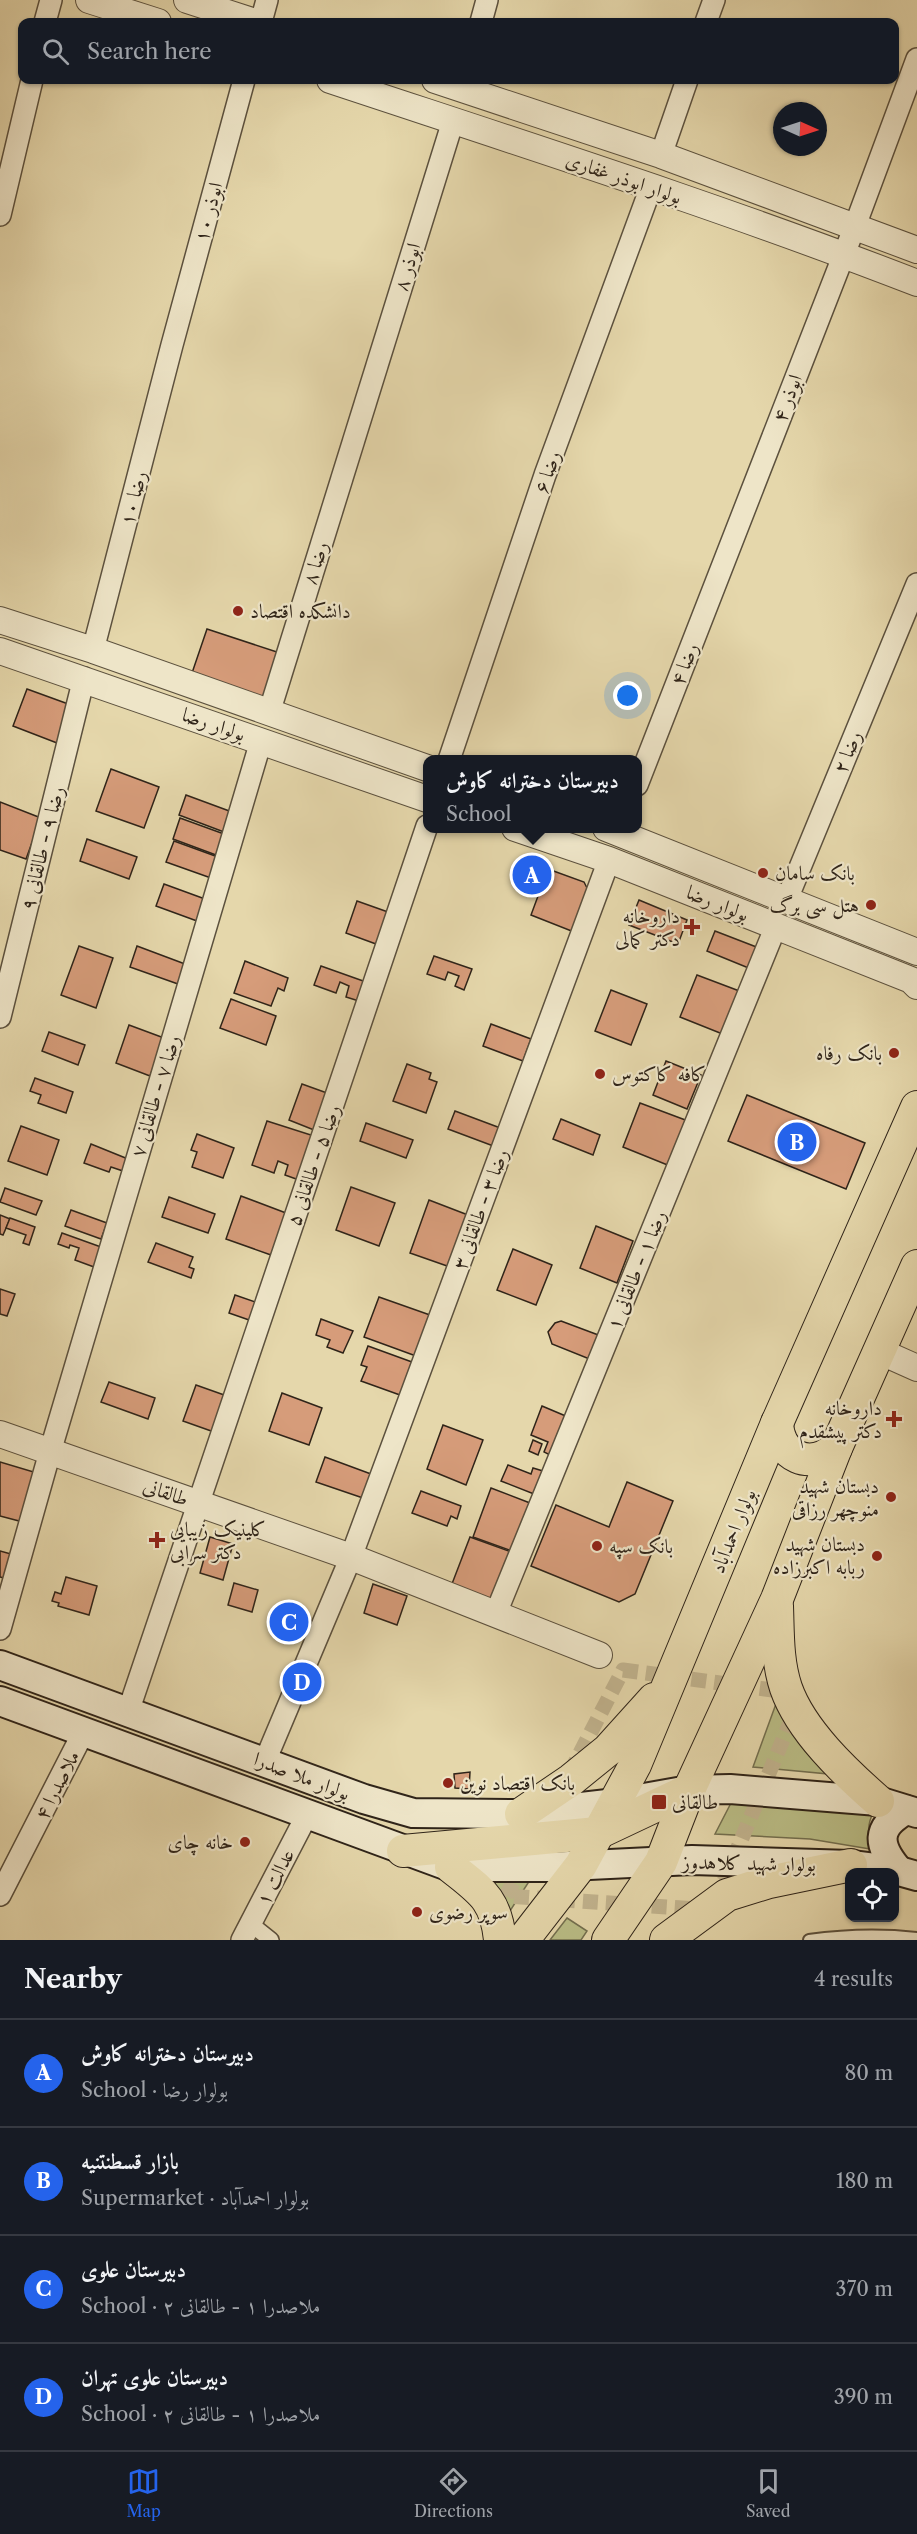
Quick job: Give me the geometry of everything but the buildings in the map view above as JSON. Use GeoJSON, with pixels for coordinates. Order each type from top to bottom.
{"type":"FeatureCollection","features":[{"type":"Feature","properties":{"kind":"main road","name":"بولوار احمدآباد"},"geometry":{"type":"LineString","coordinates":[[523,1940],[581,1865],[616,1803],[673,1679],[777,1422],[917,1107]]}},
{"type":"Feature","properties":{"kind":"main road"},"geometry":{"type":"LineString","coordinates":[[608,1940],[661,1862],[689,1790],[777,1599],[836,1448],[917,1266]]}},
{"type":"Feature","properties":{"kind":"main road"},"geometry":{"type":"LineString","coordinates":[[777,1422],[782,1443],[798,1457],[808,1460],[819,1459],[836,1448]]}},
{"type":"Feature","properties":{"kind":"main road"},"geometry":{"type":"LineString","coordinates":[[777,1599],[780,1662],[787,1689],[805,1722],[837,1764],[900,1808]]}},
{"type":"Feature","properties":{"kind":"main road","name":"بولوار ملا صدرا"},"geometry":{"type":"LineString","coordinates":[[0,1665],[364,1799],[413,1813],[521,1814],[616,1803]]}},
{"type":"Feature","properties":{"kind":"main road"},"geometry":{"type":"LineString","coordinates":[[521,1814],[571,1780],[608,1750],[673,1679]]}},
{"type":"Feature","properties":{"kind":"main road","name":"بولوار ملا صدرا"},"geometry":{"type":"LineString","coordinates":[[0,1701],[451,1867],[581,1865]]}},
{"type":"Feature","properties":{"kind":"main road"},"geometry":{"type":"LineString","coordinates":[[616,1803],[689,1790],[730,1789],[900,1808]]}},
{"type":"Feature","properties":{"kind":"main road"},"geometry":{"type":"LineString","coordinates":[[403,1851],[598,1833],[689,1790]]}},
{"type":"Feature","properties":{"kind":"main road"},"geometry":{"type":"LineString","coordinates":[[900,1808],[883,1831],[882,1843],[888,1858],[908,1874]]}},
{"type":"Feature","properties":{"kind":"main road"},"geometry":{"type":"LineString","coordinates":[[403,1851],[411,1846],[419,1830],[413,1813]]}},
{"type":"Feature","properties":{"kind":"main road","name":"بولوار شهید کلاهدوز"},"geometry":{"type":"LineString","coordinates":[[581,1865],[692,1860],[851,1865],[908,1874]]}},
{"type":"Feature","properties":{"kind":"main road"},"geometry":{"type":"LineString","coordinates":[[666,1940],[727,1895],[770,1882],[851,1865]]}},
{"type":"Feature","properties":{"kind":"main road"},"geometry":{"type":"LineString","coordinates":[[451,1867],[486,1895],[498,1924],[500,1940]]}},
{"type":"Feature","properties":{"kind":"street"},"geometry":{"type":"LineString","coordinates":[[46,18],[51,0]]}},
{"type":"Feature","properties":{"kind":"street"},"geometry":{"type":"LineString","coordinates":[[89,0],[145,18]]}},
{"type":"Feature","properties":{"kind":"street"},"geometry":{"type":"LineString","coordinates":[[187,0],[243,18]]}},
{"type":"Feature","properties":{"kind":"street"},"geometry":{"type":"LineString","coordinates":[[262,18],[267,0]]}},
{"type":"Feature","properties":{"kind":"street"},"geometry":{"type":"LineString","coordinates":[[482,18],[487,0]]}},
{"type":"Feature","properties":{"kind":"street"},"geometry":{"type":"LineString","coordinates":[[707,18],[714,0]]}},
{"type":"Feature","properties":{"kind":"street","name":"ابوذر ۴"},"geometry":{"type":"LineString","coordinates":[[730,542],[855,226],[917,59]]}},
{"type":"Feature","properties":{"kind":"street"},"geometry":{"type":"LineString","coordinates":[[0,215],[31,84]]}},
{"type":"Feature","properties":{"kind":"street","name":"ابوذر ۱۰"},"geometry":{"type":"LineString","coordinates":[[172,345],[243,84]]}},
{"type":"Feature","properties":{"kind":"street","name":"بولوار ابوذر غفاری"},"geometry":{"type":"LineString","coordinates":[[342,84],[651,187],[843,254],[917,283]]}},
{"type":"Feature","properties":{"kind":"street"},"geometry":{"type":"LineString","coordinates":[[453,120],[464,84]]}},
{"type":"Feature","properties":{"kind":"street","name":"بولوار ابوذر غفاری"},"geometry":{"type":"LineString","coordinates":[[464,84],[917,250]]}},
{"type":"Feature","properties":{"kind":"street"},"geometry":{"type":"LineString","coordinates":[[661,155],[686,84]]}},
{"type":"Feature","properties":{"kind":"street","name":"ابوذر ۸"},"geometry":{"type":"LineString","coordinates":[[362,413],[453,120]]}},
{"type":"Feature","properties":{"kind":"street","name":"رضا ۶"},"geometry":{"type":"LineString","coordinates":[[450,755],[545,476],[651,187]]}},
{"type":"Feature","properties":{"kind":"street","name":"رضا ۱۰"},"geometry":{"type":"LineString","coordinates":[[93,650],[172,345]]}},
{"type":"Feature","properties":{"kind":"street","name":"رضا ۸"},"geometry":{"type":"LineString","coordinates":[[269,713],[362,413]]}},
{"type":"Feature","properties":{"kind":"street","name":"رضا ۴"},"geometry":{"type":"LineString","coordinates":[[642,772],[730,542]]}},
{"type":"Feature","properties":{"kind":"street","name":"رضا ۲"},"geometry":{"type":"LineString","coordinates":[[787,899],[917,584]]}},
{"type":"Feature","properties":{"kind":"street","name":"بولوار رضا"},"geometry":{"type":"LineString","coordinates":[[0,620],[93,650],[423,767]]}},
{"type":"Feature","properties":{"kind":"street"},"geometry":{"type":"LineString","coordinates":[[84,678],[93,650]]}},
{"type":"Feature","properties":{"kind":"street","name":"بولوار رضا"},"geometry":{"type":"LineString","coordinates":[[0,651],[84,678],[423,798]]}},
{"type":"Feature","properties":{"kind":"street","name":"رضا ۹ - طالقانی ۹"},"geometry":{"type":"LineString","coordinates":[[0,1017],[84,678]]}},
{"type":"Feature","properties":{"kind":"street","name":"رضا ۷ - طالقانی ۷"},"geometry":{"type":"LineString","coordinates":[[0,1629],[50,1452],[261,741]]}},
{"type":"Feature","properties":{"kind":"street","name":"رضا ۵ - طالقانی ۵"},"geometry":{"type":"LineString","coordinates":[[128,1712],[425,833]]}},
{"type":"Feature","properties":{"kind":"street","name":"بولوار رضا"},"geometry":{"type":"LineString","coordinates":[[530,833],[609,860],[915,982]]}},
{"type":"Feature","properties":{"kind":"street","name":"بولوار رضا"},"geometry":{"type":"LineString","coordinates":[[622,833],[917,952]]}},
{"type":"Feature","properties":{"kind":"street","name":"رضا ۳ - طالقانی ۳"},"geometry":{"type":"LineString","coordinates":[[265,1761],[351,1557],[609,860]]}},
{"type":"Feature","properties":{"kind":"street","name":"رضا ۱ - طالقانی ۱"},"geometry":{"type":"LineString","coordinates":[[495,1613],[776,926]]}},
{"type":"Feature","properties":{"kind":"street"},"geometry":{"type":"LineString","coordinates":[[879,1351],[917,1368]]}},
{"type":"Feature","properties":{"kind":"street","name":"طالقانی"},"geometry":{"type":"LineString","coordinates":[[0,1434],[351,1557],[599,1655]]}},
{"type":"Feature","properties":{"kind":"street","name":"ملاصدرا ۴"},"geometry":{"type":"LineString","coordinates":[[0,1895],[84,1731]]}},
{"type":"Feature","properties":{"kind":"street","name":"عدالت ۱"},"geometry":{"type":"LineString","coordinates":[[246,1932],[308,1813]]}},
{"type":"Feature","properties":{"kind":"street"},"geometry":{"type":"LineString","coordinates":[[246,1932],[271,1940]]}},
{"type":"Feature","properties":{"kind":"lane"},"geometry":{"type":"LineString","coordinates":[[809,1940],[838,1936],[888,1935],[917,1938]]}},
{"type":"Feature","properties":{"kind":"green space"},"geometry":{"type":"Polygon","coordinates":[[[777,1701],[829,1774],[753,1767],[777,1701]]]}},
{"type":"Feature","properties":{"kind":"green space"},"geometry":{"type":"Polygon","coordinates":[[[731,1803],[873,1813],[869,1823],[869,1832],[876,1850],[810,1839],[715,1834],[731,1803]]]}},
{"type":"Feature","properties":{"kind":"green space"},"geometry":{"type":"Polygon","coordinates":[[[489,1880],[530,1880],[510,1911],[489,1880]]]}},
{"type":"Feature","properties":{"kind":"green space"},"geometry":{"type":"Polygon","coordinates":[[[567,1918],[587,1931],[581,1940],[550,1940],[567,1918]]]}},
{"type":"Feature","properties":{"kind":"tunnel"},"geometry":{"type":"LineString","coordinates":[[623,1670],[802,1694],[712,1910],[506,1896],[623,1670]]}},
{"type":"Feature","properties":{"kind":"place","name":"دانشکده اقتصاد"},"geometry":{"type":"Point","coordinates":[238,611]}},
{"type":"Feature","properties":{"kind":"place","name":"بانک سامان"},"geometry":{"type":"Point","coordinates":[763,873]}},
{"type":"Feature","properties":{"kind":"place","name":"دبیرستان دخترانه کاوش"},"geometry":{"type":"Point","coordinates":[532,875]}},
{"type":"Feature","properties":{"kind":"place","name":"هتل سی برگ"},"geometry":{"type":"Point","coordinates":[871,905]}},
{"type":"Feature","properties":{"kind":"place","name":"داروخانه دکتر کمالی"},"geometry":{"type":"Point","coordinates":[692,927]}},
{"type":"Feature","properties":{"kind":"place","name":"بانک رفاه"},"geometry":{"type":"Point","coordinates":[894,1053]}},
{"type":"Feature","properties":{"kind":"place","name":"کافه کاکتوس"},"geometry":{"type":"Point","coordinates":[600,1074]}},
{"type":"Feature","properties":{"kind":"place","name":"بازار قسطنتنیه"},"geometry":{"type":"Point","coordinates":[797,1142]}},
{"type":"Feature","properties":{"kind":"place","name":"داروخانه دکتر پیشقدم"},"geometry":{"type":"Point","coordinates":[894,1419]}},
{"type":"Feature","properties":{"kind":"place","name":"دبستان شهید منوچهر رزاقی"},"geometry":{"type":"Point","coordinates":[891,1497]}},
{"type":"Feature","properties":{"kind":"place","name":"کلینیک زیبایی دکتر سرابی"},"geometry":{"type":"Point","coordinates":[157,1540]}},
{"type":"Feature","properties":{"kind":"place","name":"بانک سپه"},"geometry":{"type":"Point","coordinates":[597,1546]}},
{"type":"Feature","properties":{"kind":"place","name":"دبستان شهید ربابه اکبرزاده"},"geometry":{"type":"Point","coordinates":[877,1556]}},
{"type":"Feature","properties":{"kind":"place","name":"دبیرستان علوی"},"geometry":{"type":"Point","coordinates":[289,1622]}},
{"type":"Feature","properties":{"kind":"place","name":"دبیرستان علوی تهران"},"geometry":{"type":"Point","coordinates":[302,1682]}},
{"type":"Feature","properties":{"kind":"place","name":"بانک اقتصاد نوین"},"geometry":{"type":"Point","coordinates":[448,1783]}},
{"type":"Feature","properties":{"kind":"place","name":"طالقانی"},"geometry":{"type":"Point","coordinates":[659,1802]}},
{"type":"Feature","properties":{"kind":"place","name":"خانه چای"},"geometry":{"type":"Point","coordinates":[245,1842]}},
{"type":"Feature","properties":{"kind":"place","name":"سوپر رضوی"},"geometry":{"type":"Point","coordinates":[417,1912]}}]}
